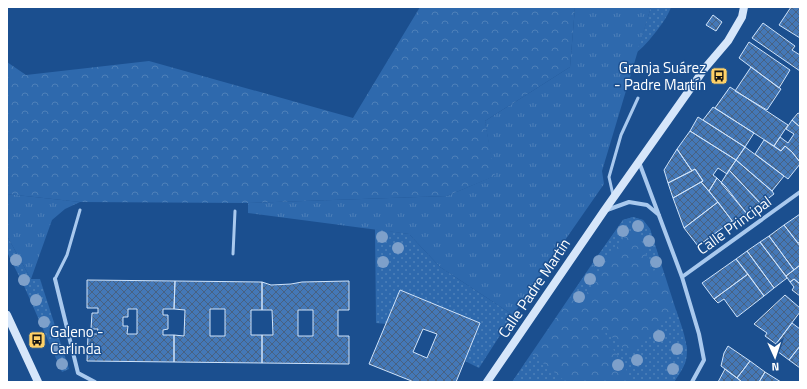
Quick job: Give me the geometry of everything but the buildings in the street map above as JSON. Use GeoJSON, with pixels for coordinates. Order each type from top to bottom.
{"type":"FeatureCollection","features":[{"type":"Feature","properties":{"kind":"street","name":"Calle Padre Martín"},"geometry":{"type":"LineString","coordinates":[[486,382],[639,161],[706,68],[728,41],[742,16],[744,7]]}},
{"type":"Feature","properties":{"kind":"street"},"geometry":{"type":"LineString","coordinates":[[639,161],[682,277],[700,334],[704,360],[692,382]]}},
{"type":"Feature","properties":{"kind":"street","name":"Calle Principal"},"geometry":{"type":"LineString","coordinates":[[682,277],[799,194]]}},
{"type":"Feature","properties":{"kind":"street"},"geometry":{"type":"LineString","coordinates":[[604,211],[629,202],[646,205],[659,215]]}},
{"type":"Feature","properties":{"kind":"street"},"geometry":{"type":"LineString","coordinates":[[55,279],[78,373],[95,382]]}},
{"type":"Feature","properties":{"kind":"street"},"geometry":{"type":"LineString","coordinates":[[7,315],[38,382]]}},
{"type":"Feature","properties":{"kind":"lane"},"geometry":{"type":"LineString","coordinates":[[613,198],[609,177],[621,135],[638,98]]}},
{"type":"Feature","properties":{"kind":"lane"},"geometry":{"type":"LineString","coordinates":[[55,279],[67,255],[80,210]]}},
{"type":"Feature","properties":{"kind":"lane"},"geometry":{"type":"LineString","coordinates":[[233,254],[234,211]]}},
{"type":"Feature","properties":{"kind":"green space"},"geometry":{"type":"Polygon","coordinates":[[[420,7],[575,7],[570,67],[485,121],[495,176],[447,196],[248,203],[80,202],[7,194],[7,62],[26,75],[149,61],[353,118],[420,7]]]}},
{"type":"Feature","properties":{"kind":"green space"},"geometry":{"type":"Polygon","coordinates":[[[575,7],[651,7],[602,171],[604,184],[513,315],[440,267],[409,234],[248,213],[248,203],[447,196],[494,176],[485,121],[570,67],[575,7]]]}},
{"type":"Feature","properties":{"kind":"green space"},"geometry":{"type":"Polygon","coordinates":[[[651,7],[671,7],[666,18],[657,31],[637,52],[651,7]]]}},
{"type":"Feature","properties":{"kind":"green space"},"geometry":{"type":"Polygon","coordinates":[[[7,194],[80,202],[65,209],[52,220],[31,279],[7,236],[7,194]]]}},
{"type":"Feature","properties":{"kind":"green space"},"geometry":{"type":"Polygon","coordinates":[[[633,217],[643,220],[650,229],[687,348],[685,363],[674,382],[512,382],[623,220],[633,217]]]}},
{"type":"Feature","properties":{"kind":"green space"},"geometry":{"type":"Polygon","coordinates":[[[633,217],[643,220],[650,229],[662,268],[652,271],[639,234],[634,231],[626,235],[598,272],[592,264],[623,220],[633,217]]]}},
{"type":"Feature","properties":{"kind":"green space"},"geometry":{"type":"Polygon","coordinates":[[[375,229],[409,234],[440,267],[513,315],[479,368],[465,361],[480,323],[400,290],[386,324],[376,323],[375,229]]]}},
{"type":"Feature","properties":{"kind":"green space"},"geometry":{"type":"Polygon","coordinates":[[[7,236],[31,279],[40,279],[69,369],[62,372],[24,286],[7,252],[7,236]]]}},
{"type":"Feature","properties":{"kind":"green space"},"geometry":{"type":"Polygon","coordinates":[[[587,272],[595,281],[579,305],[570,297],[587,272]]]}},
{"type":"Feature","properties":{"kind":"green space"},"geometry":{"type":"Polygon","coordinates":[[[676,310],[685,336],[687,357],[674,382],[631,382],[629,375],[606,336],[604,329],[629,354],[676,310]]]}},
{"type":"Feature","properties":{"kind":"green space"},"geometry":{"type":"Polygon","coordinates":[[[532,354],[566,382],[512,382],[532,354]]]}},
{"type":"Feature","properties":{"kind":"place","name":"Granja Suárez - Padre Martín"},"geometry":{"type":"Point","coordinates":[719,76]}},
{"type":"Feature","properties":{"kind":"place","name":"Galeno - Carlinda"},"geometry":{"type":"Point","coordinates":[37,340]}}]}
